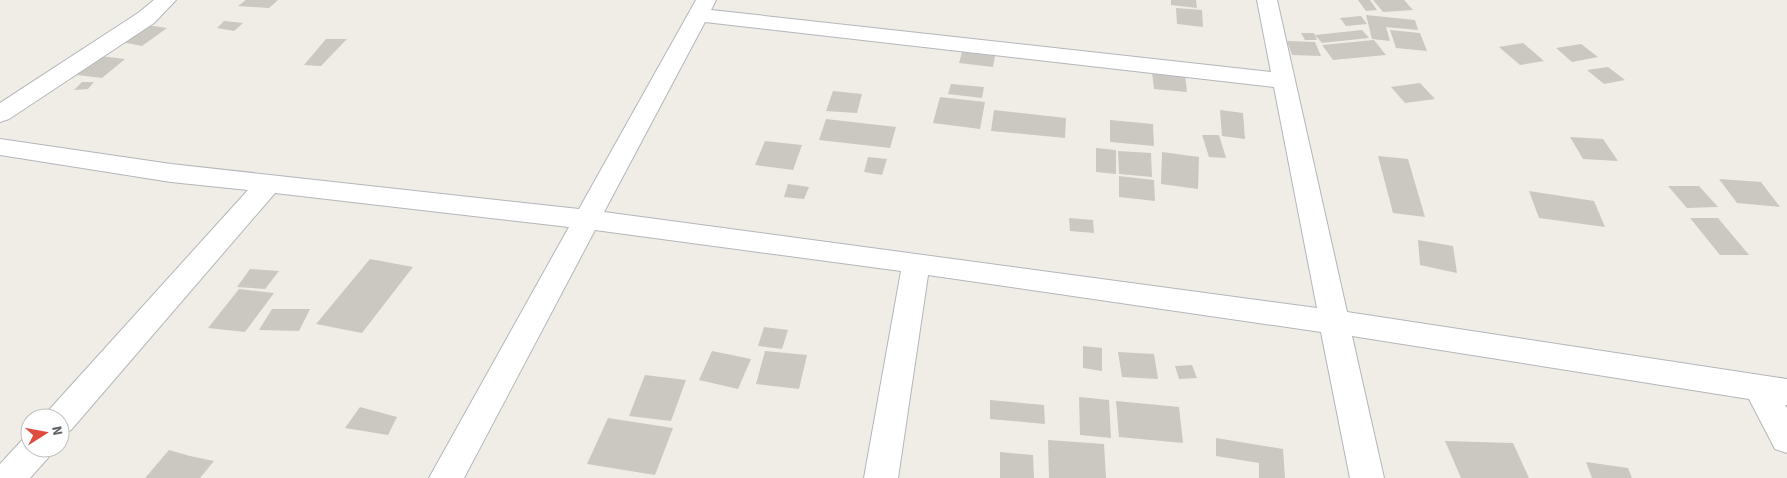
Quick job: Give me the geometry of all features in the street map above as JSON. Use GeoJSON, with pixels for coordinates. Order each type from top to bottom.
{"type":"FeatureCollection","features":[{"type":"Feature","properties":{"kind":"street"},"geometry":{"type":"LineString","coordinates":[[0,114],[146,18],[166,0]]}},
{"type":"Feature","properties":{"kind":"street"},"geometry":{"type":"LineString","coordinates":[[1267,0],[1367,478]]}},
{"type":"Feature","properties":{"kind":"street"},"geometry":{"type":"LineString","coordinates":[[446,478],[702,7],[1284,81]]}},
{"type":"Feature","properties":{"kind":"street"},"geometry":{"type":"LineString","coordinates":[[0,147],[171,174],[586,219],[916,264],[1336,323],[1773,390],[1787,439]]}},
{"type":"Feature","properties":{"kind":"street"},"geometry":{"type":"LineString","coordinates":[[70,409],[269,184]]}},
{"type":"Feature","properties":{"kind":"street"},"geometry":{"type":"LineString","coordinates":[[880,478],[916,264]]}},
{"type":"Feature","properties":{"kind":"street"},"geometry":{"type":"LineString","coordinates":[[9,478],[27,458]]}},
{"type":"Feature","properties":{"kind":"building"},"geometry":{"type":"Polygon","coordinates":[[[246,0],[278,0],[269,8],[238,6],[246,0]]]}},
{"type":"Feature","properties":{"kind":"building"},"geometry":{"type":"Polygon","coordinates":[[[1171,0],[1196,0],[1197,8],[1171,5],[1171,0]]]}},
{"type":"Feature","properties":{"kind":"building"},"geometry":{"type":"Polygon","coordinates":[[[1358,0],[1370,0],[1377,10],[1366,11],[1358,0]]]}},
{"type":"Feature","properties":{"kind":"building"},"geometry":{"type":"Polygon","coordinates":[[[1373,0],[1404,0],[1413,10],[1383,12],[1373,0]]]}},
{"type":"Feature","properties":{"kind":"building"},"geometry":{"type":"Polygon","coordinates":[[[1176,8],[1202,10],[1203,27],[1177,24],[1176,8]]]}},
{"type":"Feature","properties":{"kind":"building"},"geometry":{"type":"Polygon","coordinates":[[[1366,15],[1415,20],[1418,30],[1386,27],[1390,41],[1372,39],[1366,15]]]}},
{"type":"Feature","properties":{"kind":"building"},"geometry":{"type":"Polygon","coordinates":[[[1361,16],[1367,24],[1346,26],[1340,18],[1361,16]]]}},
{"type":"Feature","properties":{"kind":"building"},"geometry":{"type":"Polygon","coordinates":[[[224,21],[243,23],[234,31],[217,28],[224,21]]]}},
{"type":"Feature","properties":{"kind":"building"},"geometry":{"type":"Polygon","coordinates":[[[140,24],[167,28],[142,46],[117,41],[140,24]]]}},
{"type":"Feature","properties":{"kind":"building"},"geometry":{"type":"Polygon","coordinates":[[[1362,30],[1369,38],[1322,43],[1315,35],[1362,30]]]}},
{"type":"Feature","properties":{"kind":"building"},"geometry":{"type":"Polygon","coordinates":[[[1390,30],[1420,33],[1427,51],[1396,48],[1390,30]]]}},
{"type":"Feature","properties":{"kind":"building"},"geometry":{"type":"Polygon","coordinates":[[[1301,33],[1314,33],[1317,40],[1305,40],[1301,33]]]}},
{"type":"Feature","properties":{"kind":"building"},"geometry":{"type":"Polygon","coordinates":[[[326,39],[347,39],[321,66],[304,65],[326,39]]]}},
{"type":"Feature","properties":{"kind":"building"},"geometry":{"type":"Polygon","coordinates":[[[1374,40],[1386,55],[1333,60],[1322,45],[1374,40]]]}},
{"type":"Feature","properties":{"kind":"building"},"geometry":{"type":"Polygon","coordinates":[[[1287,41],[1315,42],[1321,56],[1292,55],[1287,41]]]}},
{"type":"Feature","properties":{"kind":"building"},"geometry":{"type":"Polygon","coordinates":[[[1523,43],[1544,61],[1520,65],[1499,47],[1523,43]]]}},
{"type":"Feature","properties":{"kind":"building"},"geometry":{"type":"Polygon","coordinates":[[[1581,44],[1598,57],[1572,62],[1556,48],[1581,44]]]}},
{"type":"Feature","properties":{"kind":"building"},"geometry":{"type":"Polygon","coordinates":[[[962,52],[995,56],[993,67],[959,63],[962,52]]]}},
{"type":"Feature","properties":{"kind":"building"},"geometry":{"type":"Polygon","coordinates":[[[100,56],[125,59],[102,78],[77,75],[100,56]]]}},
{"type":"Feature","properties":{"kind":"building"},"geometry":{"type":"Polygon","coordinates":[[[1608,67],[1625,80],[1604,84],[1587,70],[1608,67]]]}},
{"type":"Feature","properties":{"kind":"building"},"geometry":{"type":"Polygon","coordinates":[[[1152,72],[1185,75],[1187,92],[1154,89],[1152,72]]]}},
{"type":"Feature","properties":{"kind":"building"},"geometry":{"type":"Polygon","coordinates":[[[82,82],[94,82],[88,89],[74,90],[82,82]]]}},
{"type":"Feature","properties":{"kind":"building"},"geometry":{"type":"Polygon","coordinates":[[[1420,83],[1435,99],[1405,103],[1391,87],[1420,83]]]}},
{"type":"Feature","properties":{"kind":"building"},"geometry":{"type":"Polygon","coordinates":[[[951,84],[984,87],[982,98],[948,94],[951,84]]]}},
{"type":"Feature","properties":{"kind":"building"},"geometry":{"type":"Polygon","coordinates":[[[833,91],[862,94],[857,113],[826,111],[833,91]]]}},
{"type":"Feature","properties":{"kind":"building"},"geometry":{"type":"Polygon","coordinates":[[[940,97],[985,102],[980,129],[933,123],[940,97]]]}},
{"type":"Feature","properties":{"kind":"building"},"geometry":{"type":"Polygon","coordinates":[[[994,110],[1066,118],[1065,138],[991,131],[994,110]]]}},
{"type":"Feature","properties":{"kind":"building"},"geometry":{"type":"Polygon","coordinates":[[[1220,110],[1243,113],[1245,139],[1222,136],[1220,110]]]}},
{"type":"Feature","properties":{"kind":"building"},"geometry":{"type":"Polygon","coordinates":[[[826,119],[896,127],[890,148],[819,140],[826,119]]]}},
{"type":"Feature","properties":{"kind":"building"},"geometry":{"type":"Polygon","coordinates":[[[1110,120],[1153,124],[1154,146],[1110,142],[1110,120]]]}},
{"type":"Feature","properties":{"kind":"building"},"geometry":{"type":"Polygon","coordinates":[[[1202,135],[1219,135],[1226,158],[1209,157],[1202,135]]]}},
{"type":"Feature","properties":{"kind":"building"},"geometry":{"type":"Polygon","coordinates":[[[1570,137],[1603,139],[1618,161],[1583,159],[1570,137]]]}},
{"type":"Feature","properties":{"kind":"building"},"geometry":{"type":"Polygon","coordinates":[[[765,141],[802,145],[793,170],[755,165],[765,141]]]}},
{"type":"Feature","properties":{"kind":"building"},"geometry":{"type":"Polygon","coordinates":[[[1096,148],[1116,150],[1116,174],[1096,172],[1096,148]]]}},
{"type":"Feature","properties":{"kind":"building"},"geometry":{"type":"Polygon","coordinates":[[[1118,151],[1151,153],[1152,177],[1119,174],[1118,151]]]}},
{"type":"Feature","properties":{"kind":"building"},"geometry":{"type":"Polygon","coordinates":[[[1162,152],[1199,157],[1198,189],[1161,184],[1162,152]]]}},
{"type":"Feature","properties":{"kind":"building"},"geometry":{"type":"Polygon","coordinates":[[[1378,156],[1408,159],[1425,217],[1393,213],[1378,156]]]}},
{"type":"Feature","properties":{"kind":"building"},"geometry":{"type":"Polygon","coordinates":[[[868,157],[887,159],[882,175],[864,172],[868,157]]]}},
{"type":"Feature","properties":{"kind":"building"},"geometry":{"type":"Polygon","coordinates":[[[1119,176],[1154,180],[1155,201],[1119,197],[1119,176]]]}},
{"type":"Feature","properties":{"kind":"building"},"geometry":{"type":"Polygon","coordinates":[[[1719,179],[1761,182],[1780,207],[1737,203],[1719,179]]]}},
{"type":"Feature","properties":{"kind":"building"},"geometry":{"type":"Polygon","coordinates":[[[788,184],[809,187],[804,199],[784,197],[788,184]]]}},
{"type":"Feature","properties":{"kind":"building"},"geometry":{"type":"Polygon","coordinates":[[[1668,186],[1699,186],[1718,207],[1687,208],[1668,186]]]}},
{"type":"Feature","properties":{"kind":"building"},"geometry":{"type":"Polygon","coordinates":[[[1529,191],[1594,201],[1605,227],[1539,218],[1529,191]]]}},
{"type":"Feature","properties":{"kind":"building"},"geometry":{"type":"Polygon","coordinates":[[[1069,218],[1093,220],[1094,233],[1070,231],[1069,218]]]}},
{"type":"Feature","properties":{"kind":"building"},"geometry":{"type":"Polygon","coordinates":[[[1690,218],[1718,218],[1749,255],[1720,255],[1690,218]]]}},
{"type":"Feature","properties":{"kind":"building"},"geometry":{"type":"Polygon","coordinates":[[[1418,240],[1453,246],[1457,273],[1420,265],[1418,240]]]}},
{"type":"Feature","properties":{"kind":"building"},"geometry":{"type":"Polygon","coordinates":[[[370,259],[413,267],[362,333],[316,324],[370,259]]]}},
{"type":"Feature","properties":{"kind":"building"},"geometry":{"type":"Polygon","coordinates":[[[250,269],[279,271],[265,289],[237,287],[250,269]]]}},
{"type":"Feature","properties":{"kind":"building"},"geometry":{"type":"Polygon","coordinates":[[[239,289],[274,293],[245,332],[208,328],[239,289]]]}},
{"type":"Feature","properties":{"kind":"building"},"geometry":{"type":"Polygon","coordinates":[[[272,309],[310,309],[299,331],[259,330],[272,309]]]}},
{"type":"Feature","properties":{"kind":"building"},"geometry":{"type":"Polygon","coordinates":[[[764,327],[788,330],[782,349],[758,346],[764,327]]]}},
{"type":"Feature","properties":{"kind":"building"},"geometry":{"type":"Polygon","coordinates":[[[1083,346],[1102,348],[1102,371],[1083,368],[1083,346]]]}},
{"type":"Feature","properties":{"kind":"building"},"geometry":{"type":"Polygon","coordinates":[[[712,351],[751,359],[738,389],[699,380],[712,351]]]}},
{"type":"Feature","properties":{"kind":"building"},"geometry":{"type":"Polygon","coordinates":[[[765,351],[807,355],[799,389],[756,384],[765,351]]]}},
{"type":"Feature","properties":{"kind":"building"},"geometry":{"type":"Polygon","coordinates":[[[1118,352],[1154,354],[1158,379],[1122,377],[1118,352]]]}},
{"type":"Feature","properties":{"kind":"building"},"geometry":{"type":"Polygon","coordinates":[[[1192,365],[1197,378],[1179,379],[1175,366],[1192,365]]]}},
{"type":"Feature","properties":{"kind":"building"},"geometry":{"type":"Polygon","coordinates":[[[645,375],[686,380],[671,421],[629,416],[645,375]]]}},
{"type":"Feature","properties":{"kind":"building"},"geometry":{"type":"Polygon","coordinates":[[[1079,397],[1109,400],[1111,438],[1080,435],[1079,397]]]}},
{"type":"Feature","properties":{"kind":"building"},"geometry":{"type":"Polygon","coordinates":[[[990,400],[1044,405],[1045,424],[990,419],[990,400]]]}},
{"type":"Feature","properties":{"kind":"building"},"geometry":{"type":"Polygon","coordinates":[[[1116,401],[1179,407],[1183,443],[1119,437],[1116,401]]]}},
{"type":"Feature","properties":{"kind":"building"},"geometry":{"type":"Polygon","coordinates":[[[360,407],[397,417],[388,435],[345,428],[360,407]]]}},
{"type":"Feature","properties":{"kind":"building"},"geometry":{"type":"Polygon","coordinates":[[[608,418],[673,428],[655,475],[587,464],[608,418]]]}},
{"type":"Feature","properties":{"kind":"building"},"geometry":{"type":"Polygon","coordinates":[[[1216,438],[1283,449],[1285,478],[1259,478],[1259,463],[1216,456],[1216,438]]]}},
{"type":"Feature","properties":{"kind":"building"},"geometry":{"type":"Polygon","coordinates":[[[1048,440],[1104,444],[1106,478],[1049,478],[1048,440]]]}},
{"type":"Feature","properties":{"kind":"building"},"geometry":{"type":"Polygon","coordinates":[[[1445,441],[1513,443],[1529,478],[1461,478],[1445,441]]]}},
{"type":"Feature","properties":{"kind":"building"},"geometry":{"type":"Polygon","coordinates":[[[169,450],[214,461],[200,478],[145,478],[169,450]]]}},
{"type":"Feature","properties":{"kind":"building"},"geometry":{"type":"Polygon","coordinates":[[[1000,452],[1033,455],[1034,478],[1000,478],[1000,452]]]}},
{"type":"Feature","properties":{"kind":"building"},"geometry":{"type":"Polygon","coordinates":[[[1586,462],[1628,468],[1632,478],[1592,478],[1586,462]]]}}]}
